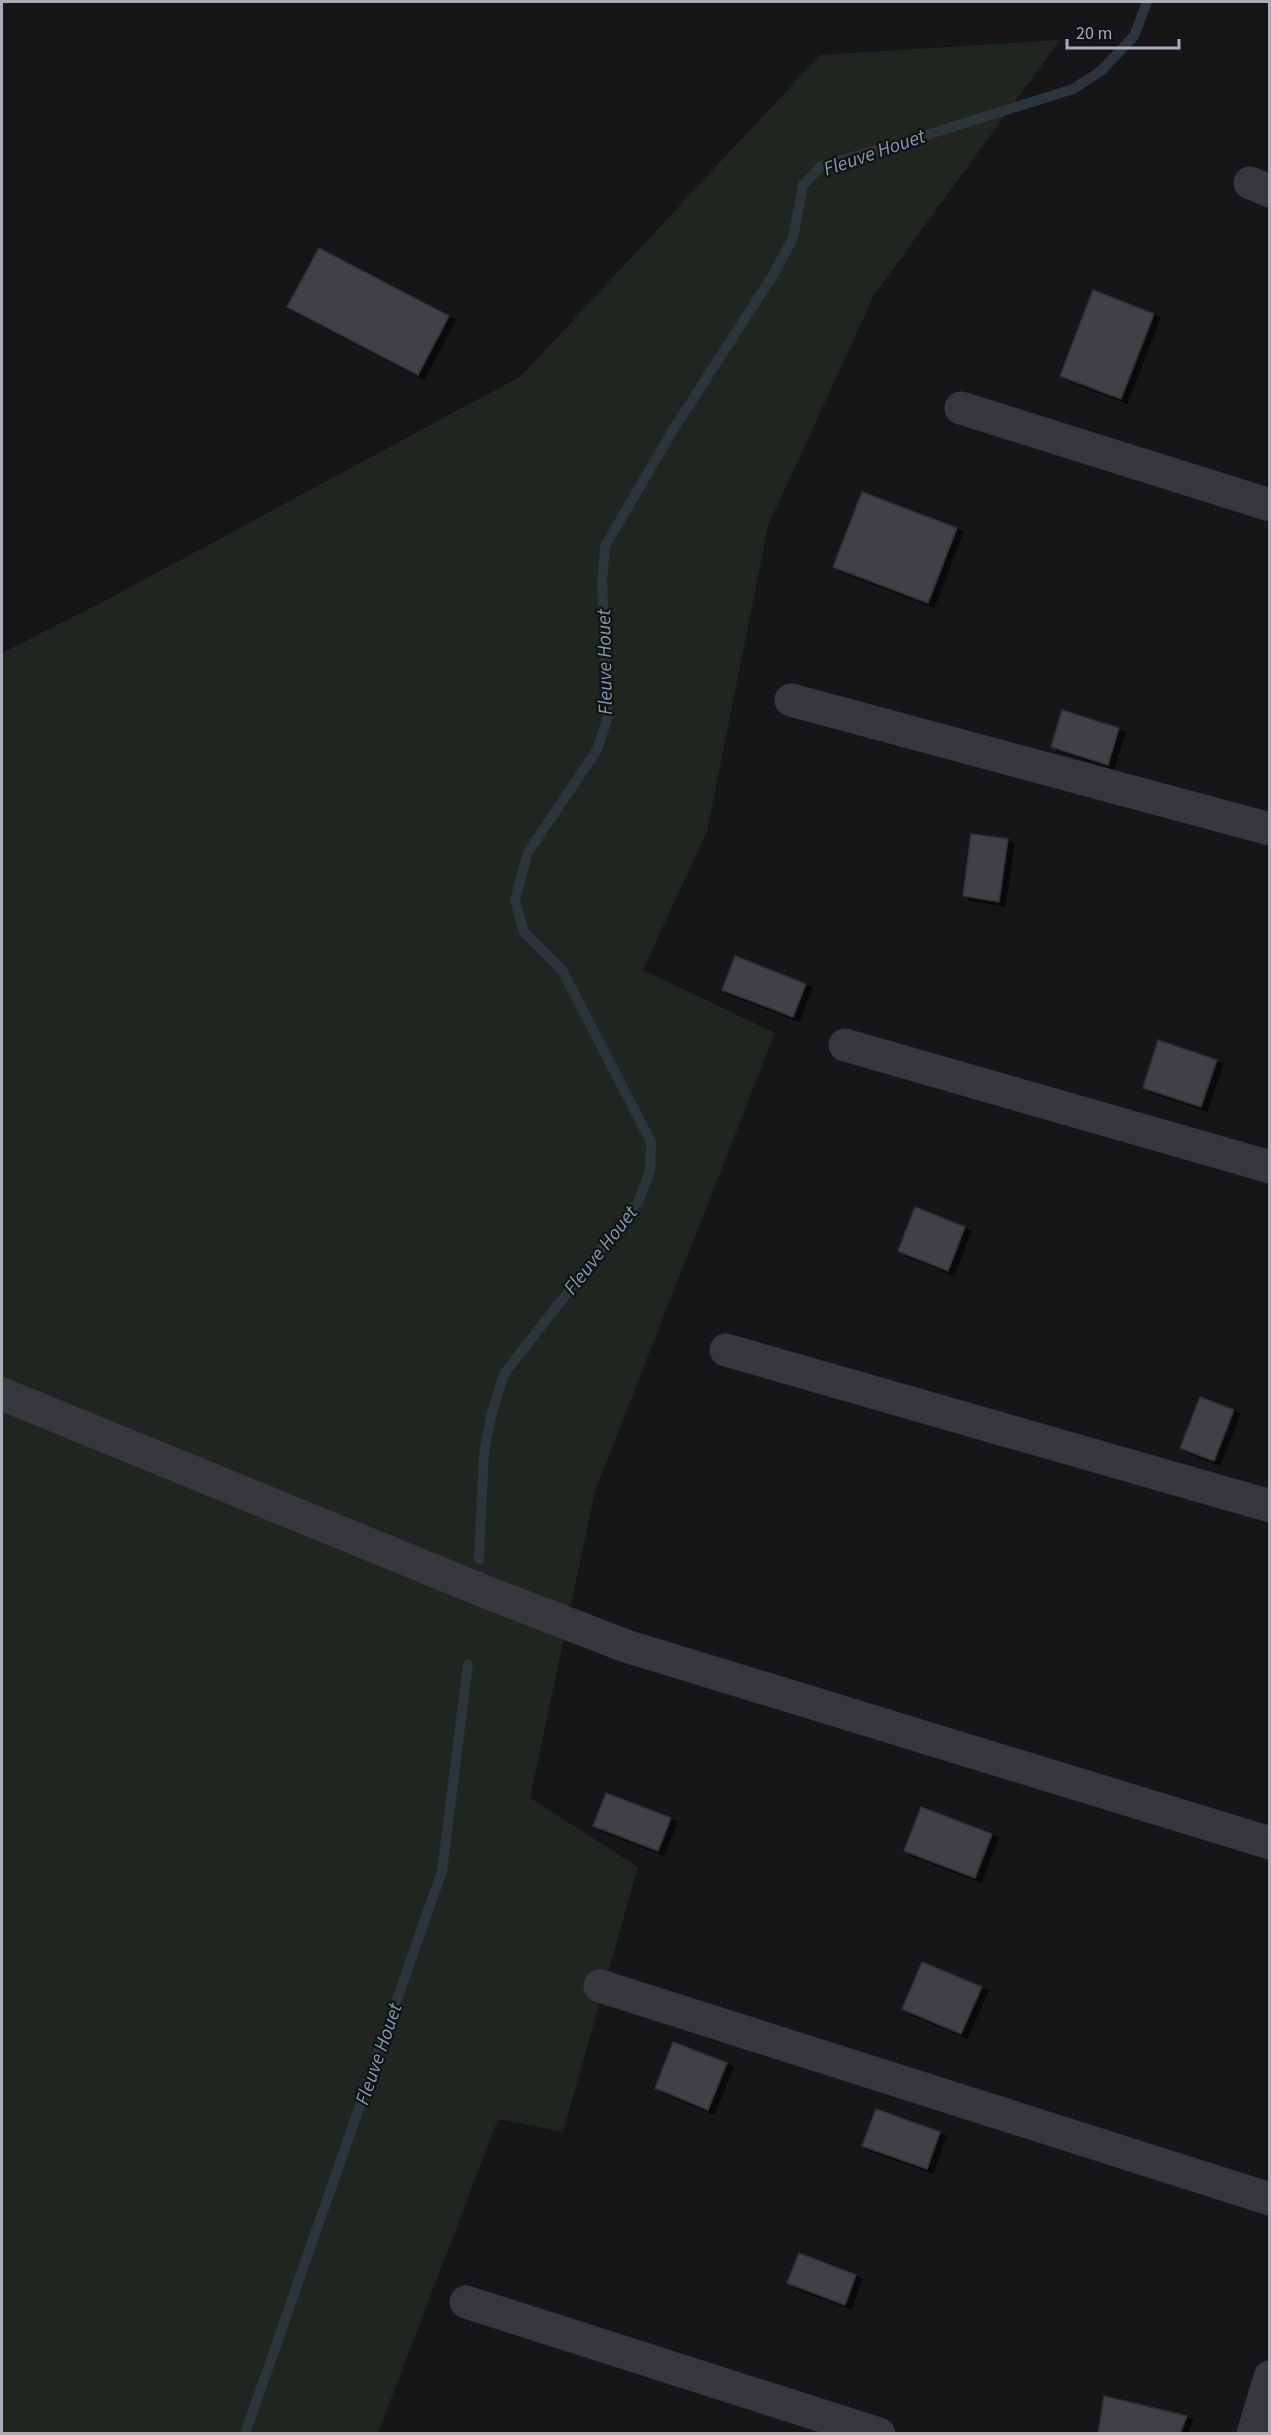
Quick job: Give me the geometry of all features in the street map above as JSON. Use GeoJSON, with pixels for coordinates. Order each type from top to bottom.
{"type":"FeatureCollection","features":[{"type":"Feature","properties":{"kind":"street"},"geometry":{"type":"LineString","coordinates":[[961,408],[1269,505]]}},
{"type":"Feature","properties":{"kind":"street"},"geometry":{"type":"LineString","coordinates":[[791,700],[1269,830]]}},
{"type":"Feature","properties":{"kind":"street"},"geometry":{"type":"LineString","coordinates":[[845,1045],[1269,1167]]}},
{"type":"Feature","properties":{"kind":"street"},"geometry":{"type":"LineString","coordinates":[[726,1350],[1269,1506]]}},
{"type":"Feature","properties":{"kind":"street"},"geometry":{"type":"LineString","coordinates":[[2,1394],[475,1588],[626,1646],[1269,1843]]}},
{"type":"Feature","properties":{"kind":"street"},"geometry":{"type":"LineString","coordinates":[[600,1986],[1269,2199]]}},
{"type":"Feature","properties":{"kind":"street"},"geometry":{"type":"LineString","coordinates":[[466,2302],[879,2433]]}},
{"type":"Feature","properties":{"kind":"street"},"geometry":{"type":"LineString","coordinates":[[1253,2433],[1269,2377]]}},
{"type":"Feature","properties":{"kind":"shaded area"},"geometry":{"type":"Polygon","coordinates":[[[1060,40],[874,295],[768,526],[707,831],[643,970],[775,1033],[595,1491],[530,1798],[638,1867],[563,2132],[498,2119],[378,2433],[2,2434],[2,653],[110,598],[521,376],[820,55],[1060,40]]]}},
{"type":"Feature","properties":{"kind":"building"},"geometry":{"type":"Polygon","coordinates":[[[319,248],[449,316],[418,375],[287,307],[319,248]]]}},
{"type":"Feature","properties":{"kind":"building"},"geometry":{"type":"Polygon","coordinates":[[[1093,290],[1154,314],[1121,399],[1060,376],[1093,290]]]}},
{"type":"Feature","properties":{"kind":"building"},"geometry":{"type":"Polygon","coordinates":[[[862,492],[957,528],[928,603],[833,567],[862,492]]]}},
{"type":"Feature","properties":{"kind":"building"},"geometry":{"type":"Polygon","coordinates":[[[1062,710],[1119,728],[1108,765],[1051,747],[1062,710]]]}},
{"type":"Feature","properties":{"kind":"building"},"geometry":{"type":"Polygon","coordinates":[[[971,834],[1008,839],[999,902],[963,896],[971,834]]]}},
{"type":"Feature","properties":{"kind":"building"},"geometry":{"type":"Polygon","coordinates":[[[735,956],[806,984],[793,1017],[722,990],[735,956]]]}},
{"type":"Feature","properties":{"kind":"building"},"geometry":{"type":"Polygon","coordinates":[[[1158,1040],[1217,1060],[1201,1107],[1143,1088],[1158,1040]]]}},
{"type":"Feature","properties":{"kind":"building"},"geometry":{"type":"Polygon","coordinates":[[[915,1207],[965,1227],[948,1271],[898,1251],[915,1207]]]}},
{"type":"Feature","properties":{"kind":"building"},"geometry":{"type":"Polygon","coordinates":[[[1200,1397],[1234,1410],[1214,1461],[1180,1448],[1200,1397]]]}},
{"type":"Feature","properties":{"kind":"building"},"geometry":{"type":"Polygon","coordinates":[[[606,1793],[671,1818],[658,1851],[593,1826],[606,1793]]]}},
{"type":"Feature","properties":{"kind":"building"},"geometry":{"type":"Polygon","coordinates":[[[921,1807],[992,1834],[975,1878],[904,1851],[921,1807]]]}},
{"type":"Feature","properties":{"kind":"building"},"geometry":{"type":"Polygon","coordinates":[[[922,1962],[982,1987],[961,2034],[902,2009],[922,1962]]]}},
{"type":"Feature","properties":{"kind":"building"},"geometry":{"type":"Polygon","coordinates":[[[673,2042],[727,2063],[708,2110],[655,2088],[673,2042]]]}},
{"type":"Feature","properties":{"kind":"building"},"geometry":{"type":"Polygon","coordinates":[[[876,2109],[940,2132],[927,2169],[862,2146],[876,2109]]]}},
{"type":"Feature","properties":{"kind":"building"},"geometry":{"type":"Polygon","coordinates":[[[799,2253],[856,2275],[845,2305],[787,2283],[799,2253]]]}},
{"type":"Feature","properties":{"kind":"building"},"geometry":{"type":"Polygon","coordinates":[[[1104,2396],[1187,2416],[1180,2434],[1098,2434],[1104,2396]]]}},
{"type":"Feature","properties":{"kind":"waterway","name":"Fleuve Houet"},"geometry":{"type":"LineString","coordinates":[[479,1559],[484,1452],[492,1412],[504,1374],[638,1202],[650,1171],[651,1142],[562,970],[524,932],[515,900],[528,852],[597,750],[608,716],[602,581],[605,546],[673,430],[773,275],[793,238],[803,185],[821,166],[1073,89],[1101,71],[1134,36],[1147,2]]}},
{"type":"Feature","properties":{"kind":"waterway","name":"Fleuve Houet"},"geometry":{"type":"LineString","coordinates":[[245,2434],[442,1871],[468,1664]]}}]}
